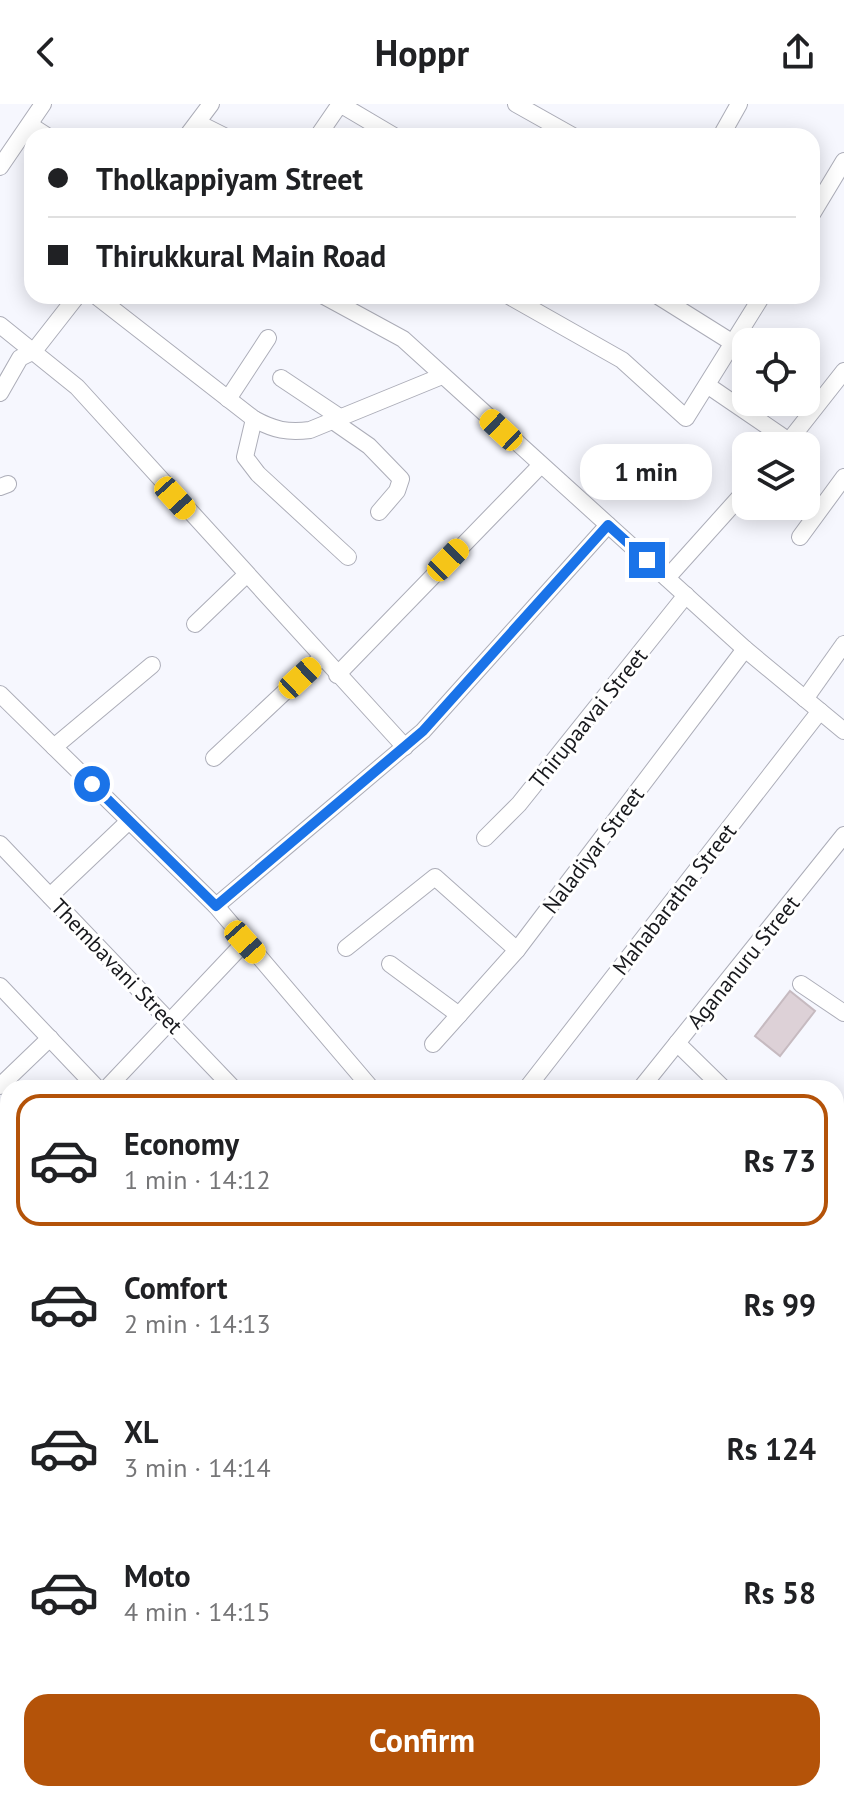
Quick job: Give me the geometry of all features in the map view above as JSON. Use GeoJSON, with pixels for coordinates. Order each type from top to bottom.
{"type":"FeatureCollection","features":[{"type":"Feature","properties":{"kind":"street"},"geometry":{"type":"LineString","coordinates":[[28,128],[43,104]]}},
{"type":"Feature","properties":{"kind":"street"},"geometry":{"type":"LineString","coordinates":[[194,128],[211,104]]}},
{"type":"Feature","properties":{"kind":"street"},"geometry":{"type":"LineString","coordinates":[[324,128],[340,104],[380,128]]}},
{"type":"Feature","properties":{"kind":"street"},"geometry":{"type":"LineString","coordinates":[[516,104],[559,128]]}},
{"type":"Feature","properties":{"kind":"street"},"geometry":{"type":"LineString","coordinates":[[726,128],[739,104]]}},
{"type":"Feature","properties":{"kind":"street"},"geometry":{"type":"LineString","coordinates":[[30,125],[35,128]]}},
{"type":"Feature","properties":{"kind":"street"},"geometry":{"type":"LineString","coordinates":[[0,167],[24,133]]}},
{"type":"Feature","properties":{"kind":"street"},"geometry":{"type":"LineString","coordinates":[[820,201],[844,161]]}},
{"type":"Feature","properties":{"kind":"street"},"geometry":{"type":"LineString","coordinates":[[0,393],[20,358],[34,351],[71,304]]}},
{"type":"Feature","properties":{"kind":"street"},"geometry":{"type":"LineString","coordinates":[[106,304],[254,419],[272,429],[291,433],[337,419],[442,376]]}},
{"type":"Feature","properties":{"kind":"street"},"geometry":{"type":"LineString","coordinates":[[339,304],[403,339],[745,649],[844,731]]}},
{"type":"Feature","properties":{"kind":"street"},"geometry":{"type":"LineString","coordinates":[[523,304],[622,360],[686,418],[732,345]]}},
{"type":"Feature","properties":{"kind":"street"},"geometry":{"type":"LineString","coordinates":[[671,304],[732,342]]}},
{"type":"Feature","properties":{"kind":"street"},"geometry":{"type":"LineString","coordinates":[[742,328],[757,304]]}},
{"type":"Feature","properties":{"kind":"street"},"geometry":{"type":"LineString","coordinates":[[0,325],[77,387],[405,747]]}},
{"type":"Feature","properties":{"kind":"street"},"geometry":{"type":"LineString","coordinates":[[228,399],[268,338]]}},
{"type":"Feature","properties":{"kind":"street"},"geometry":{"type":"LineString","coordinates":[[796,432],[844,371]]}},
{"type":"Feature","properties":{"kind":"street"},"geometry":{"type":"LineString","coordinates":[[281,378],[337,419],[401,479],[397,491],[379,512]]}},
{"type":"Feature","properties":{"kind":"street"},"geometry":{"type":"LineString","coordinates":[[707,385],[771,432]]}},
{"type":"Feature","properties":{"kind":"street"},"geometry":{"type":"LineString","coordinates":[[254,419],[245,457],[258,474],[348,557]]}},
{"type":"Feature","properties":{"kind":"street"},"geometry":{"type":"LineString","coordinates":[[337,675],[540,466]]}},
{"type":"Feature","properties":{"kind":"street"},"geometry":{"type":"LineString","coordinates":[[800,537],[844,477]]}},
{"type":"Feature","properties":{"kind":"street"},"geometry":{"type":"LineString","coordinates":[[667,578],[732,506]]}},
{"type":"Feature","properties":{"kind":"street"},"geometry":{"type":"LineString","coordinates":[[216,906],[423,731],[608,525]]}},
{"type":"Feature","properties":{"kind":"street"},"geometry":{"type":"LineString","coordinates":[[195,624],[246,575]]}},
{"type":"Feature","properties":{"kind":"street","name":"Thirupaavai Street"},"geometry":{"type":"LineString","coordinates":[[485,838],[519,804],[686,595]]}},
{"type":"Feature","properties":{"kind":"street"},"geometry":{"type":"LineString","coordinates":[[805,699],[844,644]]}},
{"type":"Feature","properties":{"kind":"street","name":"Naladiyar Street"},"geometry":{"type":"LineString","coordinates":[[433,1044],[517,950],[745,649]]}},
{"type":"Feature","properties":{"kind":"street"},"geometry":{"type":"LineString","coordinates":[[214,758],[322,657]]}},
{"type":"Feature","properties":{"kind":"street"},"geometry":{"type":"LineString","coordinates":[[54,747],[152,665]]}},
{"type":"Feature","properties":{"kind":"street"},"geometry":{"type":"LineString","coordinates":[[0,694],[216,906],[364,1080]]}},
{"type":"Feature","properties":{"kind":"street","name":"Mahabaratha Street"},"geometry":{"type":"LineString","coordinates":[[533,1080],[820,711]]}},
{"type":"Feature","properties":{"kind":"street"},"geometry":{"type":"LineString","coordinates":[[50,896],[129,821]]}},
{"type":"Feature","properties":{"kind":"street","name":"Agananuru Street"},"geometry":{"type":"LineString","coordinates":[[647,1080],[844,835]]}},
{"type":"Feature","properties":{"kind":"street","name":"Thembavani Street"},"geometry":{"type":"LineString","coordinates":[[0,844],[225,1080]]}},
{"type":"Feature","properties":{"kind":"street"},"geometry":{"type":"LineString","coordinates":[[346,948],[435,877],[517,950]]}},
{"type":"Feature","properties":{"kind":"street"},"geometry":{"type":"LineString","coordinates":[[115,1080],[245,942]]}},
{"type":"Feature","properties":{"kind":"street"},"geometry":{"type":"LineString","coordinates":[[390,964],[459,1015]]}},
{"type":"Feature","properties":{"kind":"street"},"geometry":{"type":"LineString","coordinates":[[801,984],[844,1013]]}},
{"type":"Feature","properties":{"kind":"street"},"geometry":{"type":"LineString","coordinates":[[0,986],[89,1080]]}},
{"type":"Feature","properties":{"kind":"street"},"geometry":{"type":"LineString","coordinates":[[6,1080],[50,1038]]}},
{"type":"Feature","properties":{"kind":"street"},"geometry":{"type":"LineString","coordinates":[[677,1043],[715,1080]]}},
{"type":"Feature","properties":{"kind":"building"},"geometry":{"type":"Polygon","coordinates":[[[790,991],[815,1011],[780,1056],[755,1036],[790,991]]]}},
{"type":"Feature","properties":{"kind":"route"},"geometry":{"type":"LineString","coordinates":[[92,784],[216,906],[423,731],[608,525],[647,560]]}}]}
